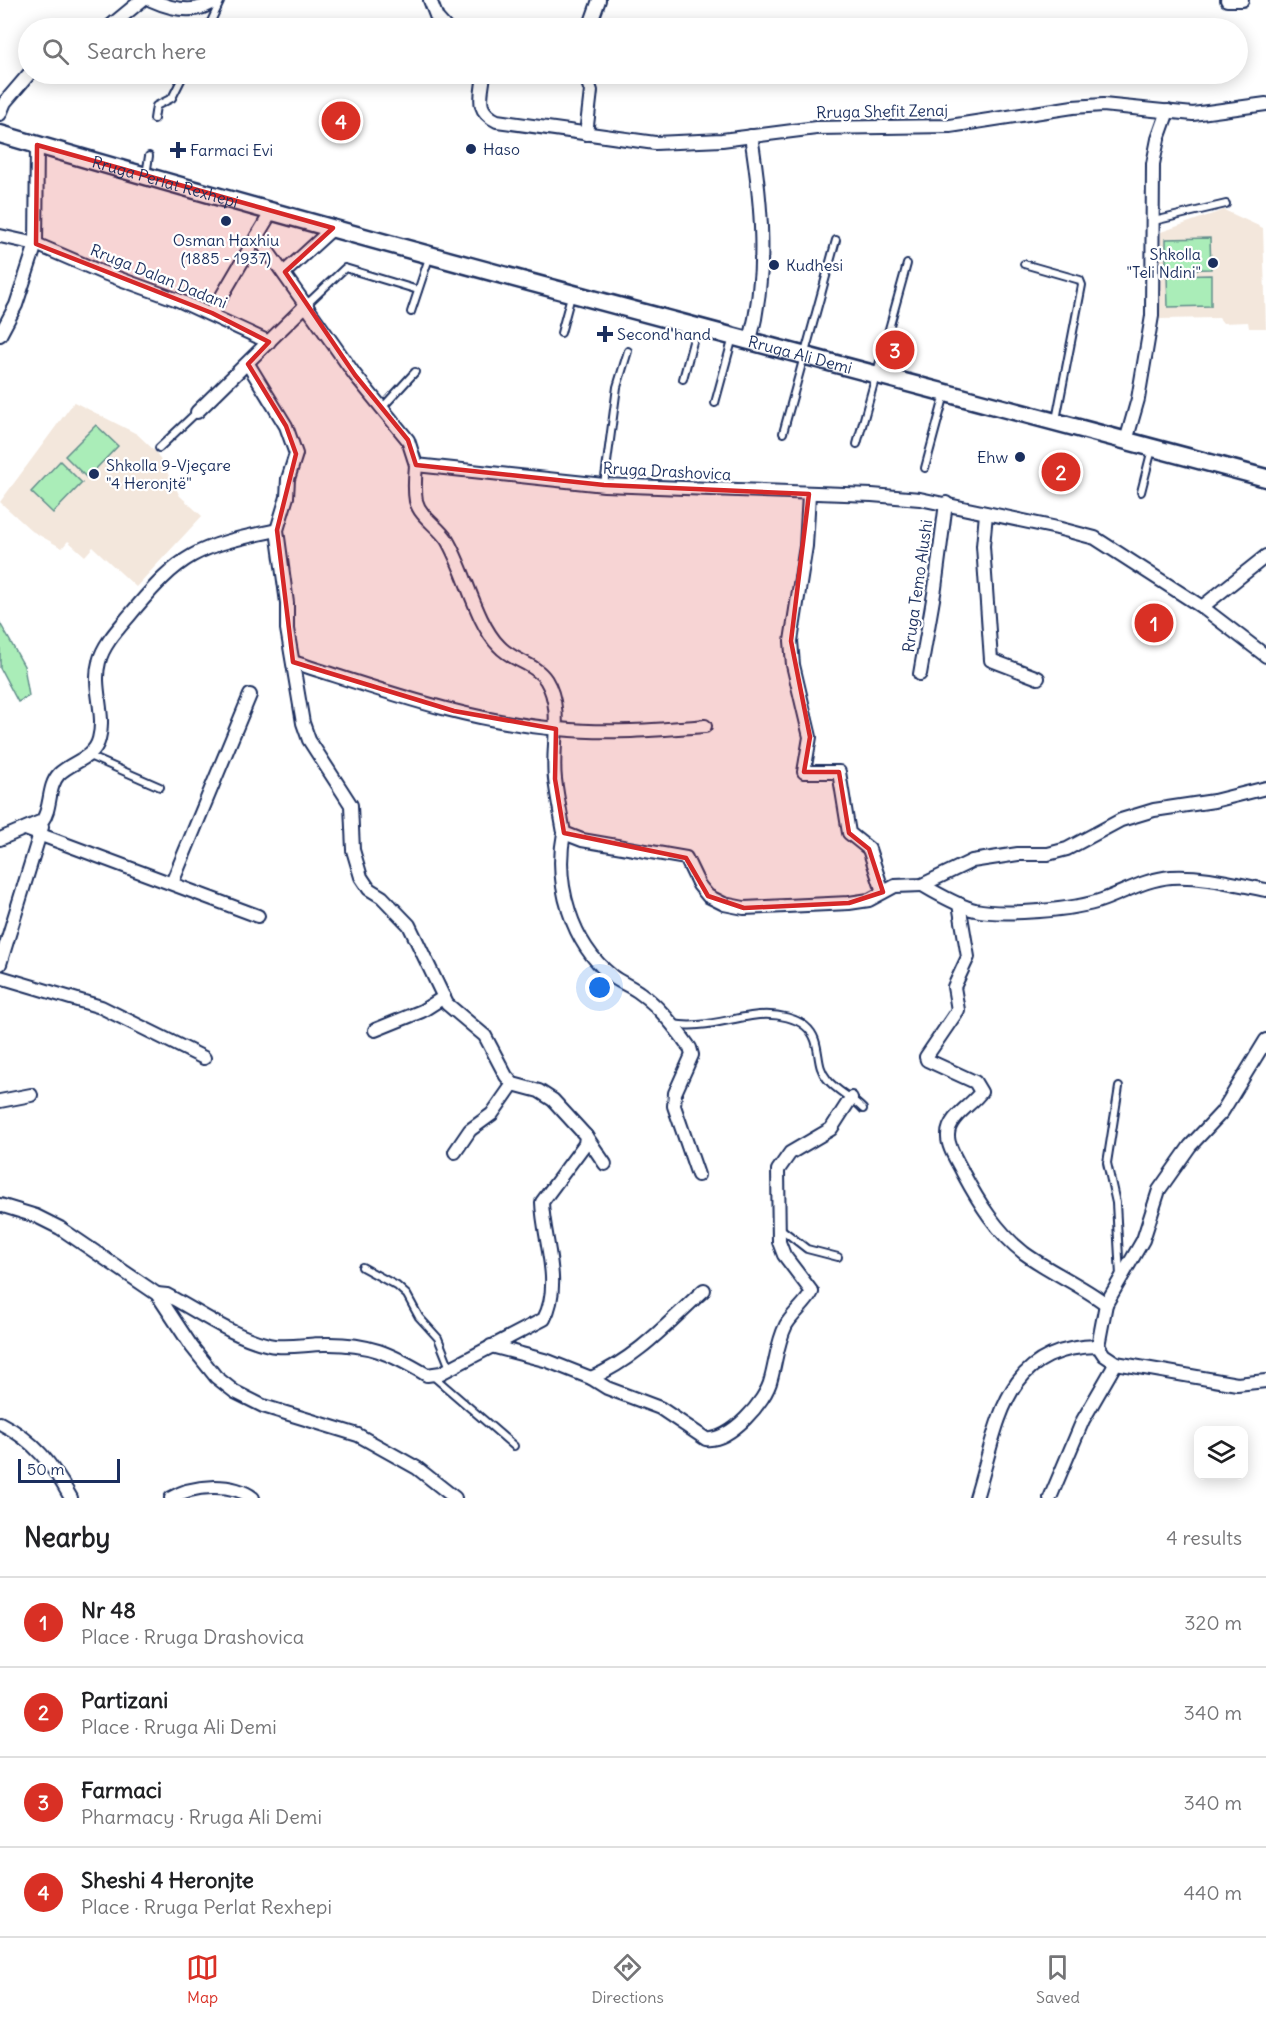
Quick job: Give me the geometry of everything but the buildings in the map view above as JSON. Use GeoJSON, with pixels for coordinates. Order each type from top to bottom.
{"type":"FeatureCollection","features":[{"type":"Feature","properties":{"kind":"main road","name":"Rruga Perlat Rexhepi"},"geometry":{"type":"LineString","coordinates":[[0,134],[333,228]]}},
{"type":"Feature","properties":{"kind":"main road","name":"Rruga Ali Demi"},"geometry":{"type":"LineString","coordinates":[[333,228],[945,394],[1266,478]]}},
{"type":"Feature","properties":{"kind":"street"},"geometry":{"type":"LineString","coordinates":[[120,18],[142,0]]}},
{"type":"Feature","properties":{"kind":"street"},"geometry":{"type":"LineString","coordinates":[[151,0],[172,9],[200,8],[216,0]]}},
{"type":"Feature","properties":{"kind":"street"},"geometry":{"type":"LineString","coordinates":[[430,0],[437,18]]}},
{"type":"Feature","properties":{"kind":"street"},"geometry":{"type":"LineString","coordinates":[[593,18],[599,0]]}},
{"type":"Feature","properties":{"kind":"street"},"geometry":{"type":"LineString","coordinates":[[1227,0],[1242,0]]}},
{"type":"Feature","properties":{"kind":"street"},"geometry":{"type":"LineString","coordinates":[[2,104],[20,84]]}},
{"type":"Feature","properties":{"kind":"street","name":"Rruga Shefit Zenaj"},"geometry":{"type":"LineString","coordinates":[[483,84],[481,107],[485,115],[497,121],[655,143],[751,136],[816,128],[950,126],[1073,107],[1103,105],[1193,114],[1266,104]]}},
{"type":"Feature","properties":{"kind":"street"},"geometry":{"type":"LineString","coordinates":[[586,134],[591,91],[589,84]]}},
{"type":"Feature","properties":{"kind":"street"},"geometry":{"type":"LineString","coordinates":[[1126,441],[1138,399],[1152,316],[1153,164],[1158,139],[1168,111]]}},
{"type":"Feature","properties":{"kind":"street"},"geometry":{"type":"LineString","coordinates":[[750,341],[760,287],[764,243],[751,136]]}},
{"type":"Feature","properties":{"kind":"street"},"geometry":{"type":"LineString","coordinates":[[0,335],[16,305],[36,244],[37,145]]}},
{"type":"Feature","properties":{"kind":"street"},"geometry":{"type":"LineString","coordinates":[[212,313],[272,211]]}},
{"type":"Feature","properties":{"kind":"street"},"geometry":{"type":"LineString","coordinates":[[285,272],[333,228]]}},
{"type":"Feature","properties":{"kind":"street","name":"Rruga Dalan Dadani"},"geometry":{"type":"LineString","coordinates":[[0,236],[36,244],[101,272],[212,313],[269,342]]}},
{"type":"Feature","properties":{"kind":"street"},"geometry":{"type":"LineString","coordinates":[[257,236],[285,272],[355,375],[408,440],[416,465],[417,502],[422,513],[445,537],[487,630],[498,646],[513,658],[538,670],[546,681],[552,696],[556,729],[555,779],[564,833],[559,856],[561,880],[568,909],[579,934],[612,976],[641,993],[681,1036],[692,1055],[675,1093],[674,1106],[698,1175]]}},
{"type":"Feature","properties":{"kind":"street"},"geometry":{"type":"LineString","coordinates":[[197,412],[307,304]]}},
{"type":"Feature","properties":{"kind":"street"},"geometry":{"type":"LineString","coordinates":[[248,364],[286,426],[296,454],[288,479],[284,511],[277,531],[287,603],[286,629],[303,723],[309,740],[351,805],[353,850],[361,877],[369,888],[382,897],[409,925],[444,997],[459,1015],[485,1036],[513,1084],[538,1091],[553,1100],[586,1136],[605,1164]]}},
{"type":"Feature","properties":{"kind":"street","name":"Rruga Drashovica"},"geometry":{"type":"LineString","coordinates":[[416,465],[604,484],[872,495],[946,503],[986,514],[1058,528],[1095,538],[1202,607],[1266,656]]}},
{"type":"Feature","properties":{"kind":"street"},"geometry":{"type":"LineString","coordinates":[[809,494],[806,546],[791,641],[793,665],[810,737],[804,772],[839,772],[849,833],[869,849],[883,892]]}},
{"type":"Feature","properties":{"kind":"street","name":"Rruga Temo Alushi"},"geometry":{"type":"LineString","coordinates":[[920,674],[936,588],[946,503]]}},
{"type":"Feature","properties":{"kind":"street"},"geometry":{"type":"LineString","coordinates":[[986,514],[983,546],[990,660],[1038,678]]}},
{"type":"Feature","properties":{"kind":"street"},"geometry":{"type":"LineString","coordinates":[[0,964],[46,816],[54,782],[59,774],[88,756],[99,740],[101,727],[97,675],[99,661],[106,645],[160,578],[198,550],[222,542],[277,531]]}},
{"type":"Feature","properties":{"kind":"street"},"geometry":{"type":"LineString","coordinates":[[1202,607],[1266,556]]}},
{"type":"Feature","properties":{"kind":"street"},"geometry":{"type":"LineString","coordinates":[[293,662],[454,711],[556,729],[615,732],[705,726]]}},
{"type":"Feature","properties":{"kind":"street"},"geometry":{"type":"LineString","coordinates":[[172,883],[250,695]]}},
{"type":"Feature","properties":{"kind":"street"},"geometry":{"type":"LineString","coordinates":[[564,833],[582,840],[686,858],[699,885],[708,896],[724,904],[744,908],[849,903],[869,900],[895,886],[922,885],[972,861],[1018,854],[1048,854],[1067,849],[1121,820],[1143,813],[1214,801],[1266,788]]}},
{"type":"Feature","properties":{"kind":"street"},"geometry":{"type":"LineString","coordinates":[[0,839],[25,829],[46,816]]}},
{"type":"Feature","properties":{"kind":"street"},"geometry":{"type":"LineString","coordinates":[[25,829],[258,916]]}},
{"type":"Feature","properties":{"kind":"street"},"geometry":{"type":"LineString","coordinates":[[922,885],[976,910],[1009,912],[1058,908],[1100,901],[1143,883],[1170,878],[1198,878],[1266,890]]}},
{"type":"Feature","properties":{"kind":"street"},"geometry":{"type":"LineString","coordinates":[[959,904],[968,957],[954,987],[958,1010],[926,1057],[927,1060],[975,1082],[981,1092],[951,1125],[948,1135],[952,1150],[985,1211],[1001,1232],[1024,1253],[1084,1287],[1106,1304]]}},
{"type":"Feature","properties":{"kind":"street"},"geometry":{"type":"LineString","coordinates":[[0,977],[101,1007],[204,1058]]}},
{"type":"Feature","properties":{"kind":"street"},"geometry":{"type":"LineString","coordinates":[[375,1030],[422,1011],[444,997]]}},
{"type":"Feature","properties":{"kind":"street"},"geometry":{"type":"LineString","coordinates":[[1266,1040],[1222,1112],[1169,1172],[1159,1190],[1143,1239],[1106,1304],[1098,1346],[1104,1355],[1116,1363],[1237,1384],[1266,1381]]}},
{"type":"Feature","properties":{"kind":"street"},"geometry":{"type":"LineString","coordinates":[[455,1152],[470,1130],[492,1114],[513,1084]]}},
{"type":"Feature","properties":{"kind":"street"},"geometry":{"type":"LineString","coordinates":[[0,1101],[31,1095]]}},
{"type":"Feature","properties":{"kind":"street"},"geometry":{"type":"LineString","coordinates":[[491,1346],[548,1361],[591,1378],[607,1388],[660,1408],[706,1439],[715,1440],[726,1436],[766,1393],[771,1381],[778,1345],[787,1325],[812,1292],[783,1255],[777,1226],[781,1198],[778,1170],[790,1153],[831,1129],[851,1098]]}},
{"type":"Feature","properties":{"kind":"street"},"geometry":{"type":"LineString","coordinates":[[157,1294],[167,1294],[235,1331],[271,1346],[323,1344],[372,1347],[433,1376],[537,1324],[549,1310],[552,1269],[542,1202],[585,1144],[586,1136]]}},
{"type":"Feature","properties":{"kind":"street"},"geometry":{"type":"LineString","coordinates":[[0,1205],[36,1216],[60,1228],[157,1294],[192,1347],[216,1377],[235,1392],[263,1406],[358,1435],[417,1468],[455,1498]]}},
{"type":"Feature","properties":{"kind":"street"},"geometry":{"type":"LineString","coordinates":[[591,1378],[610,1370],[640,1347],[704,1290]]}},
{"type":"Feature","properties":{"kind":"street"},"geometry":{"type":"LineString","coordinates":[[976,1498],[1003,1410],[1015,1384],[1028,1368],[1059,1351],[1078,1346],[1098,1346]]}},
{"type":"Feature","properties":{"kind":"street"},"geometry":{"type":"LineString","coordinates":[[1050,1498],[1083,1420],[1116,1363]]}},
{"type":"Feature","properties":{"kind":"street"},"geometry":{"type":"LineString","coordinates":[[0,1423],[27,1438],[41,1451],[55,1468],[71,1498]]}},
{"type":"Feature","properties":{"kind":"street"},"geometry":{"type":"LineString","coordinates":[[171,1498],[190,1491],[226,1488],[253,1498]]}},
{"type":"Feature","properties":{"kind":"lane"},"geometry":{"type":"LineString","coordinates":[[213,18],[221,0]]}},
{"type":"Feature","properties":{"kind":"lane"},"geometry":{"type":"LineString","coordinates":[[154,119],[156,106],[172,99],[179,84]]}},
{"type":"Feature","properties":{"kind":"lane"},"geometry":{"type":"LineString","coordinates":[[146,176],[149,156]]}},
{"type":"Feature","properties":{"kind":"lane"},"geometry":{"type":"LineString","coordinates":[[1154,221],[1226,204]]}},
{"type":"Feature","properties":{"kind":"lane"},"geometry":{"type":"LineString","coordinates":[[783,433],[836,240]]}},
{"type":"Feature","properties":{"kind":"lane"},"geometry":{"type":"LineString","coordinates":[[411,312],[430,254]]}},
{"type":"Feature","properties":{"kind":"lane"},"geometry":{"type":"LineString","coordinates":[[857,444],[907,264]]}},
{"type":"Feature","properties":{"kind":"lane"},"geometry":{"type":"LineString","coordinates":[[1024,264],[1080,280],[1082,285],[1056,423]]}},
{"type":"Feature","properties":{"kind":"lane"},"geometry":{"type":"LineString","coordinates":[[307,304],[345,268],[418,290]]}},
{"type":"Feature","properties":{"kind":"lane"},"geometry":{"type":"LineString","coordinates":[[561,333],[572,293]]}},
{"type":"Feature","properties":{"kind":"lane"},"geometry":{"type":"LineString","coordinates":[[683,379],[697,327]]}},
{"type":"Feature","properties":{"kind":"lane"},"geometry":{"type":"LineString","coordinates":[[715,403],[734,336]]}},
{"type":"Feature","properties":{"kind":"lane"},"geometry":{"type":"LineString","coordinates":[[604,484],[617,387],[627,351]]}},
{"type":"Feature","properties":{"kind":"lane"},"geometry":{"type":"LineString","coordinates":[[382,408],[415,372]]}},
{"type":"Feature","properties":{"kind":"lane"},"geometry":{"type":"LineString","coordinates":[[925,468],[945,394]]}},
{"type":"Feature","properties":{"kind":"lane"},"geometry":{"type":"LineString","coordinates":[[159,448],[197,412]]}},
{"type":"Feature","properties":{"kind":"lane"},"geometry":{"type":"LineString","coordinates":[[1142,492],[1152,448]]}},
{"type":"Feature","properties":{"kind":"lane"},"geometry":{"type":"LineString","coordinates":[[88,756],[160,787]]}},
{"type":"Feature","properties":{"kind":"lane"},"geometry":{"type":"LineString","coordinates":[[669,1023],[698,1026],[763,1014],[786,1017],[809,1031],[815,1039],[821,1071],[834,1087],[863,1109]]}},
{"type":"Feature","properties":{"kind":"lane"},"geometry":{"type":"LineString","coordinates":[[1119,1087],[1107,1163],[1116,1203],[1120,1278]]}},
{"type":"Feature","properties":{"kind":"lane"},"geometry":{"type":"LineString","coordinates":[[777,1226],[807,1249],[838,1257]]}},
{"type":"Feature","properties":{"kind":"lane"},"geometry":{"type":"LineString","coordinates":[[362,1267],[397,1286],[406,1295],[419,1317],[438,1338],[450,1368]]}},
{"type":"Feature","properties":{"kind":"lane"},"geometry":{"type":"LineString","coordinates":[[433,1376],[514,1446]]}},
{"type":"Feature","properties":{"kind":"highlighted area"},"geometry":{"type":"Polygon","coordinates":[[[37,145],[333,228],[285,272],[355,375],[408,440],[416,465],[604,485],[809,494],[791,641],[810,737],[804,772],[839,772],[849,833],[869,849],[883,892],[849,903],[744,908],[708,896],[686,858],[564,833],[555,779],[556,729],[454,711],[293,662],[277,530],[296,454],[286,426],[248,364],[269,342],[212,313],[36,244],[37,145]]]}},
{"type":"Feature","properties":{"kind":"shaded area","name":"Shkolla \"Teli Ndini\""},"geometry":{"type":"Polygon","coordinates":[[[1224,210],[1263,228],[1266,328],[1249,328],[1248,322],[1223,323],[1219,318],[1159,319],[1161,232],[1224,210]]]}},
{"type":"Feature","properties":{"kind":"shaded area","name":"Shkolla 9-Vjeçare \"4 Heronjtë\""},"geometry":{"type":"Polygon","coordinates":[[[74,402],[137,434],[156,452],[180,496],[202,516],[136,587],[93,547],[85,556],[68,541],[62,548],[32,531],[0,502],[74,402]]]}},
{"type":"Feature","properties":{"kind":"green space"},"geometry":{"type":"Polygon","coordinates":[[[1210,238],[1211,269],[1166,270],[1166,239],[1210,238]]]}},
{"type":"Feature","properties":{"kind":"green space"},"geometry":{"type":"Polygon","coordinates":[[[1211,275],[1211,306],[1168,307],[1167,276],[1211,275]]]}},
{"type":"Feature","properties":{"kind":"green space"},"geometry":{"type":"Polygon","coordinates":[[[96,425],[118,446],[87,478],[65,456],[96,425]]]}},
{"type":"Feature","properties":{"kind":"green space"},"geometry":{"type":"Polygon","coordinates":[[[60,461],[82,483],[53,513],[31,492],[60,461]]]}},
{"type":"Feature","properties":{"kind":"green space"},"geometry":{"type":"Polygon","coordinates":[[[0,623],[24,666],[29,696],[18,702],[0,668],[0,623]]]}},
{"type":"Feature","properties":{"kind":"place","name":"Sheshi 4 Heronjte"},"geometry":{"type":"Point","coordinates":[341,121]}},
{"type":"Feature","properties":{"kind":"place","name":"Haso"},"geometry":{"type":"Point","coordinates":[471,149]}},
{"type":"Feature","properties":{"kind":"place","name":"Farmaci Evi"},"geometry":{"type":"Point","coordinates":[178,150]}},
{"type":"Feature","properties":{"kind":"place","name":"Osman Haxhiu (1885 - 1937)"},"geometry":{"type":"Point","coordinates":[226,221]}},
{"type":"Feature","properties":{"kind":"place","name":"Shkolla \"Teli Ndini\""},"geometry":{"type":"Point","coordinates":[1213,263]}},
{"type":"Feature","properties":{"kind":"place","name":"Kudhesi"},"geometry":{"type":"Point","coordinates":[774,265]}},
{"type":"Feature","properties":{"kind":"place","name":"Second hand"},"geometry":{"type":"Point","coordinates":[605,334]}},
{"type":"Feature","properties":{"kind":"place","name":"Farmaci"},"geometry":{"type":"Point","coordinates":[895,350]}},
{"type":"Feature","properties":{"kind":"place","name":"Ehw"},"geometry":{"type":"Point","coordinates":[1020,457]}},
{"type":"Feature","properties":{"kind":"place","name":"Partizani"},"geometry":{"type":"Point","coordinates":[1061,472]}},
{"type":"Feature","properties":{"kind":"place","name":"Shkolla 9-Vjeçare \"4 Heronjtë\""},"geometry":{"type":"Point","coordinates":[94,474]}},
{"type":"Feature","properties":{"kind":"place","name":"Nr 48"},"geometry":{"type":"Point","coordinates":[1154,623]}}]}
